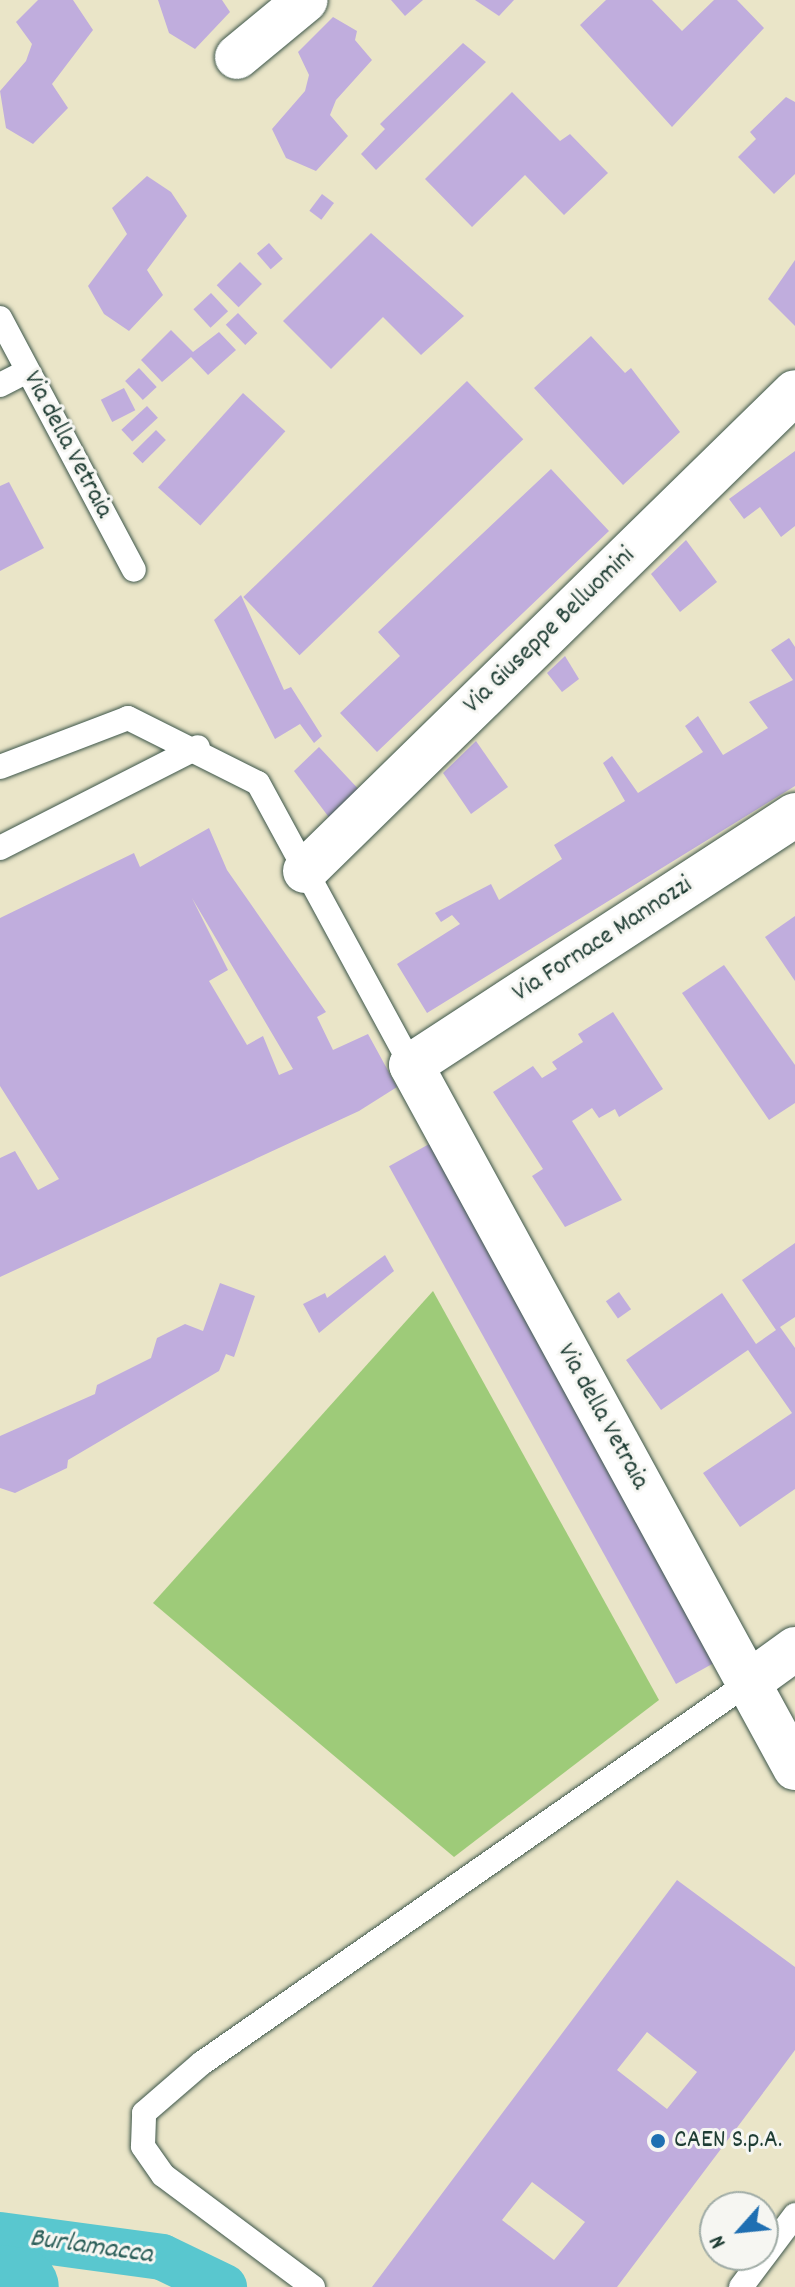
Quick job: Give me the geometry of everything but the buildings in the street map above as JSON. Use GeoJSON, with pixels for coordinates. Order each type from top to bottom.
{"type":"FeatureCollection","features":[{"type":"Feature","properties":{"kind":"street"},"geometry":{"type":"LineString","coordinates":[[237,57],[306,0]]}},
{"type":"Feature","properties":{"kind":"street","name":"Via Giuseppe Belluomini"},"geometry":{"type":"LineString","coordinates":[[305,871],[795,392]]}},
{"type":"Feature","properties":{"kind":"street","name":"Via Fornace Mannozzi"},"geometry":{"type":"LineString","coordinates":[[411,1065],[795,815]]}},
{"type":"Feature","properties":{"kind":"street","name":"Via della Vetraia"},"geometry":{"type":"LineString","coordinates":[[411,1065],[795,1768]]}},
{"type":"Feature","properties":{"kind":"street"},"geometry":{"type":"LineString","coordinates":[[748,1683],[795,1649]]}},
{"type":"Feature","properties":{"kind":"lane","name":"Via della Vetraia"},"geometry":{"type":"LineString","coordinates":[[0,318],[134,570]]}},
{"type":"Feature","properties":{"kind":"lane"},"geometry":{"type":"LineString","coordinates":[[0,385],[27,371]]}},
{"type":"Feature","properties":{"kind":"lane"},"geometry":{"type":"LineString","coordinates":[[0,767],[128,718],[198,747],[258,783],[411,1065]]}},
{"type":"Feature","properties":{"kind":"lane"},"geometry":{"type":"LineString","coordinates":[[0,848],[198,747]]}},
{"type":"Feature","properties":{"kind":"lane"},"geometry":{"type":"LineString","coordinates":[[313,2287],[163,2175],[143,2146],[144,2113],[202,2063],[748,1683]]}},
{"type":"Feature","properties":{"kind":"lane"},"geometry":{"type":"LineString","coordinates":[[741,2287],[795,2215]]}},
{"type":"Feature","properties":{"kind":"green space"},"geometry":{"type":"Polygon","coordinates":[[[433,1291],[659,1700],[454,1857],[153,1603],[433,1291]]]}},
{"type":"Feature","properties":{"kind":"waterway","name":"Burlamacca"},"geometry":{"type":"LineString","coordinates":[[0,2235],[162,2257],[224,2287]]}},
{"type":"Feature","properties":{"kind":"waterway","name":"Burlamacca"},"geometry":{"type":"LineString","coordinates":[[0,2284],[20,2287]]}},
{"type":"Feature","properties":{"kind":"place","name":"CAEN S.p.A."},"geometry":{"type":"Point","coordinates":[658,2141]}}]}
